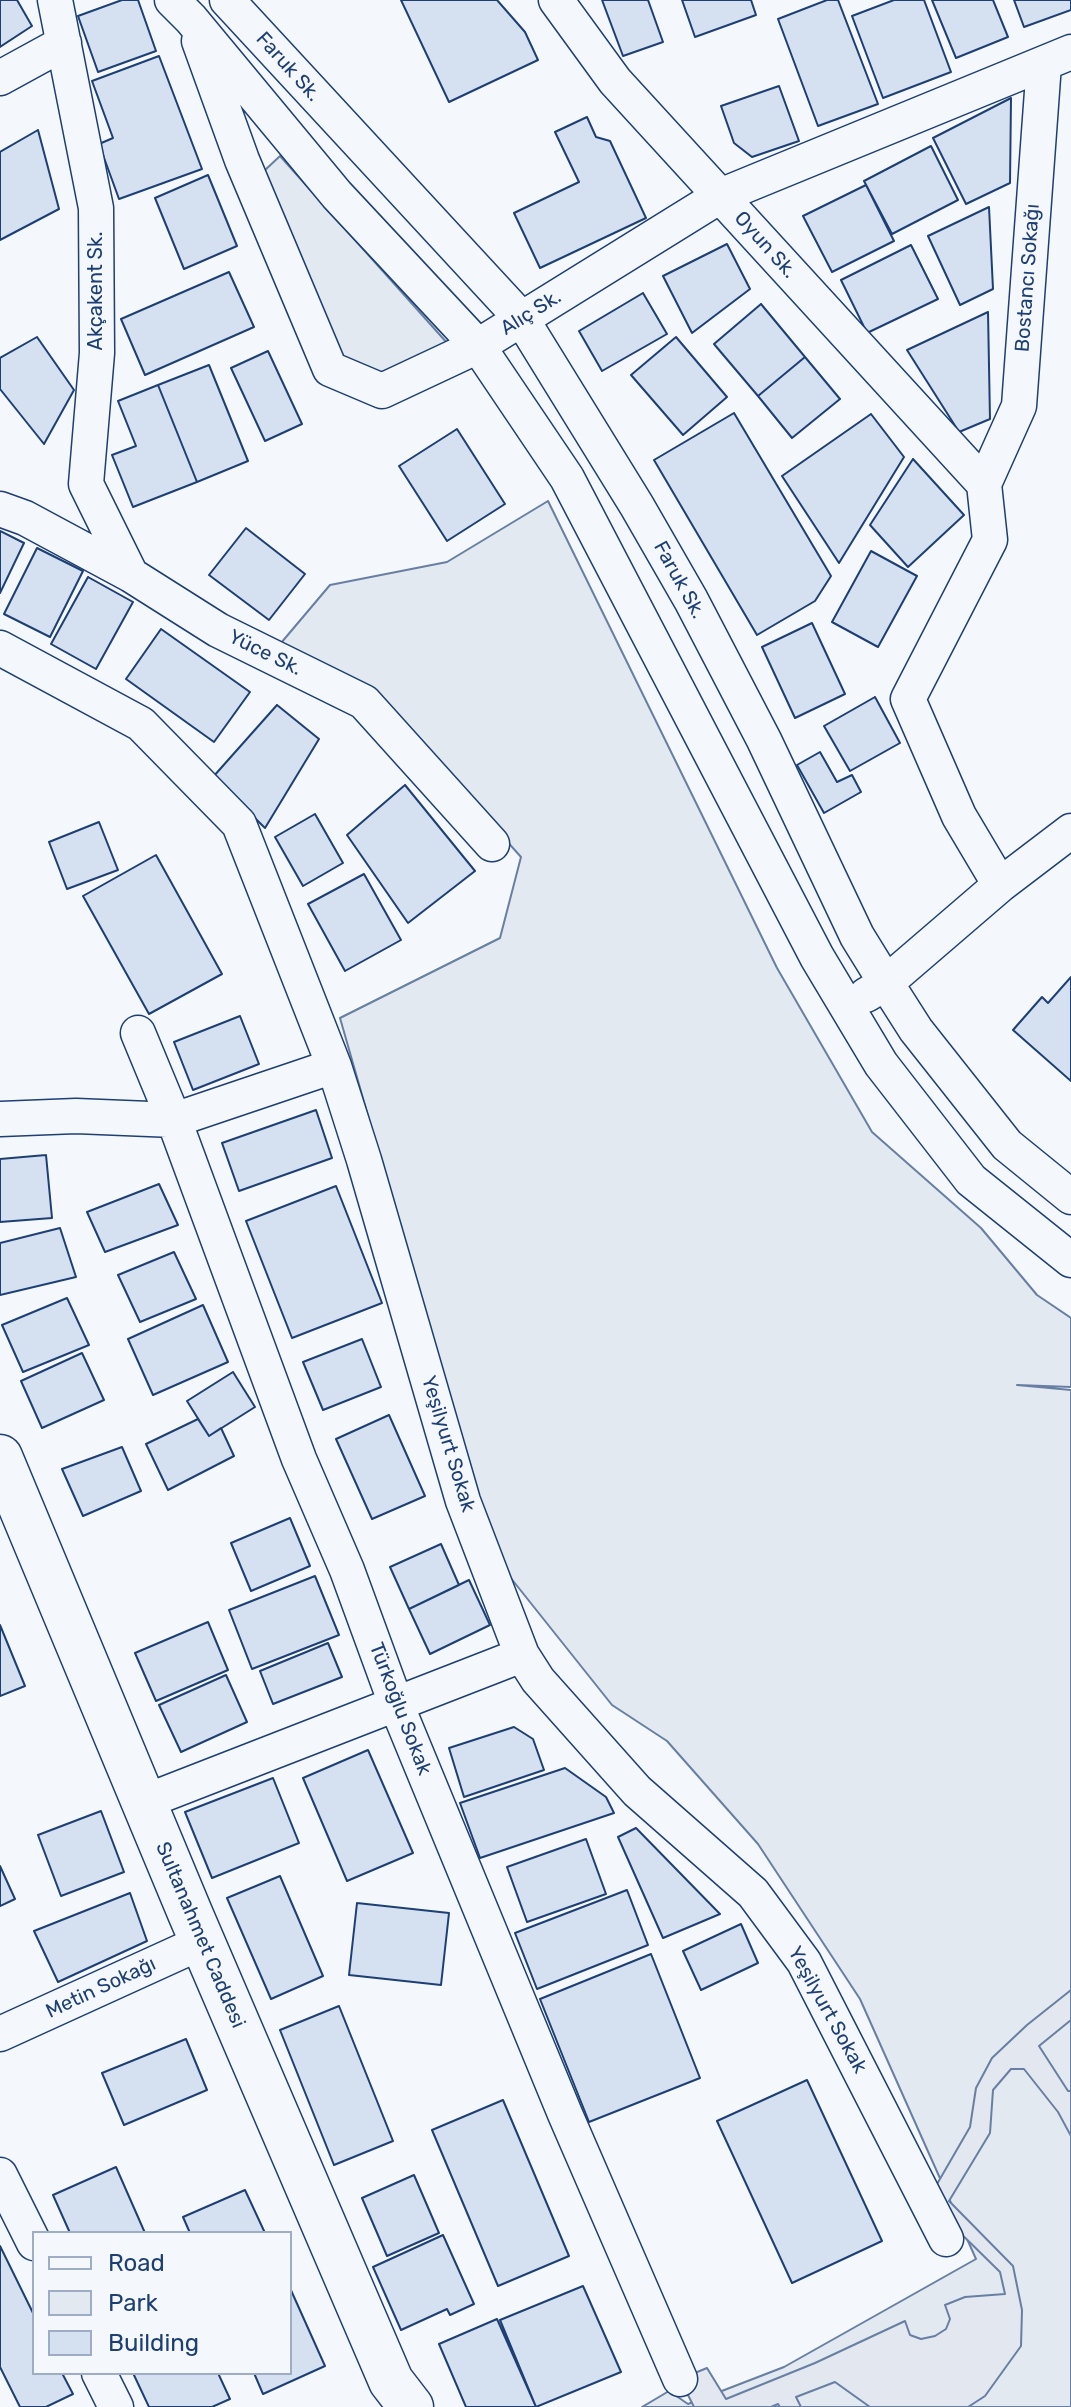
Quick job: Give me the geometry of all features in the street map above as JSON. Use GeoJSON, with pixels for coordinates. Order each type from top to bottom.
{"type":"FeatureCollection","features":[{"type":"Feature","properties":{"kind":"street","name":"Akçakent Sk."},"geometry":{"type":"LineString","coordinates":[[55,0],[96,208],[97,353],[86,484],[131,575]]}},
{"type":"Feature","properties":{"kind":"street","name":"Faruk Sk."},"geometry":{"type":"LineString","coordinates":[[227,0],[521,318],[691,600],[764,740],[857,936],[886,983],[916,1030],[1007,1145],[1071,1197]]}},
{"type":"Feature","properties":{"kind":"street","name":"Oyun Sk."},"geometry":{"type":"LineString","coordinates":[[556,0],[615,81],[984,484]]}},
{"type":"Feature","properties":{"kind":"street"},"geometry":{"type":"LineString","coordinates":[[181,9],[337,195],[478,346],[567,478],[810,944],[881,1064],[971,1180],[1071,1260]]}},
{"type":"Feature","properties":{"kind":"street","name":"Alıç Sk."},"geometry":{"type":"LineString","coordinates":[[181,9],[330,369],[382,391],[478,346],[720,196],[1057,58]]}},
{"type":"Feature","properties":{"kind":"street"},"geometry":{"type":"LineString","coordinates":[[0,78],[64,43]]}},
{"type":"Feature","properties":{"kind":"street","name":"Bostancı Sokağı"},"geometry":{"type":"LineString","coordinates":[[984,484],[1019,406],[1057,58]]}},
{"type":"Feature","properties":{"kind":"street"},"geometry":{"type":"LineString","coordinates":[[984,484],[990,540],[908,699],[959,816],[1000,885]]}},
{"type":"Feature","properties":{"kind":"street","name":"Yüce Sk."},"geometry":{"type":"LineString","coordinates":[[0,509],[25,518],[131,575],[218,630],[364,702],[492,844]]}},
{"type":"Feature","properties":{"kind":"street","name":"Yeşilyurt Sokak"},"geometry":{"type":"LineString","coordinates":[[0,648],[141,724],[239,824],[334,1066],[463,1501],[522,1655],[538,1680],[637,1791],[753,1893],[804,1962],[946,2239]]}},
{"type":"Feature","properties":{"kind":"street"},"geometry":{"type":"LineString","coordinates":[[846,1008],[886,983],[1000,885],[1071,831]]}},
{"type":"Feature","properties":{"kind":"street","name":"Türkoğlu Sokak"},"geometry":{"type":"LineString","coordinates":[[138,1033],[174,1120],[299,1459],[347,1570],[396,1704],[565,2114],[680,2379]]}},
{"type":"Feature","properties":{"kind":"street"},"geometry":{"type":"LineString","coordinates":[[0,1119],[76,1116],[174,1120],[334,1066]]}},
{"type":"Feature","properties":{"kind":"street"},"geometry":{"type":"LineString","coordinates":[[971,1180],[1007,1145]]}},
{"type":"Feature","properties":{"kind":"street","name":"Sultanahmet Caddesi"},"geometry":{"type":"LineString","coordinates":[[0,1457],[202,1942],[391,2381],[411,2407]]}},
{"type":"Feature","properties":{"kind":"street"},"geometry":{"type":"LineString","coordinates":[[144,1802],[522,1655]]}},
{"type":"Feature","properties":{"kind":"street","name":"Metin Sokağı"},"geometry":{"type":"LineString","coordinates":[[0,2034],[202,1942]]}},
{"type":"Feature","properties":{"kind":"street"},"geometry":{"type":"LineString","coordinates":[[0,2175],[32,2239]]}},
{"type":"Feature","properties":{"kind":"street"},"geometry":{"type":"LineString","coordinates":[[100,2375],[116,2407]]}},
{"type":"Feature","properties":{"kind":"green space"},"geometry":{"type":"Polygon","coordinates":[[[280,156],[448,344],[383,377],[342,362],[264,171],[280,156]]]}},
{"type":"Feature","properties":{"kind":"green space"},"geometry":{"type":"Polygon","coordinates":[[[548,501],[777,968],[872,1132],[981,1228],[1037,1295],[1071,1318],[1071,1387],[1017,1385],[1071,1390],[1071,2407],[642,2407],[669,2391],[688,2404],[784,2367],[976,2259],[860,1999],[758,1844],[667,1741],[612,1705],[510,1577],[478,1500],[340,1018],[500,938],[521,857],[383,703],[281,643],[330,585],[447,562],[548,501]]]}},
{"type":"Feature","properties":{"kind":"shaded area"},"geometry":{"type":"Polygon","coordinates":[[[1071,1990],[1071,2020],[1039,2046],[1068,2091],[1071,2091],[1071,2136],[1058,2112],[1024,2069],[1011,2069],[993,2090],[990,2133],[949,2201],[1013,2266],[1022,2310],[1021,2346],[985,2396],[968,2407],[870,2407],[835,2382],[796,2397],[801,2407],[780,2407],[778,2404],[771,2407],[694,2407],[680,2379],[707,2368],[726,2399],[815,2363],[905,2321],[910,2335],[921,2339],[935,2336],[946,2329],[950,2319],[945,2305],[965,2297],[1005,2294],[1000,2272],[942,2215],[933,2191],[970,2127],[976,2088],[992,2058],[1071,1990]]]}},
{"type":"Feature","properties":{"kind":"building"},"geometry":{"type":"Polygon","coordinates":[[[0,0],[17,0],[32,26],[0,47],[0,0]]]}},
{"type":"Feature","properties":{"kind":"building"},"geometry":{"type":"Polygon","coordinates":[[[122,0],[138,0],[156,51],[98,72],[78,16],[122,0]]]}},
{"type":"Feature","properties":{"kind":"building"},"geometry":{"type":"Polygon","coordinates":[[[401,0],[497,0],[525,32],[538,60],[449,102],[401,0]]]}},
{"type":"Feature","properties":{"kind":"building"},"geometry":{"type":"Polygon","coordinates":[[[602,0],[648,0],[663,42],[623,56],[602,0]]]}},
{"type":"Feature","properties":{"kind":"building"},"geometry":{"type":"Polygon","coordinates":[[[682,0],[751,0],[756,15],[695,37],[682,0]]]}},
{"type":"Feature","properties":{"kind":"building"},"geometry":{"type":"Polygon","coordinates":[[[827,0],[838,0],[878,104],[818,126],[778,19],[827,0]]]}},
{"type":"Feature","properties":{"kind":"building"},"geometry":{"type":"Polygon","coordinates":[[[894,0],[924,0],[951,72],[883,98],[852,16],[894,0]]]}},
{"type":"Feature","properties":{"kind":"building"},"geometry":{"type":"Polygon","coordinates":[[[932,0],[993,0],[1008,37],[956,58],[932,0]]]}},
{"type":"Feature","properties":{"kind":"building"},"geometry":{"type":"Polygon","coordinates":[[[1014,0],[1071,0],[1071,10],[1024,27],[1014,0]]]}},
{"type":"Feature","properties":{"kind":"building"},"geometry":{"type":"Polygon","coordinates":[[[159,56],[202,169],[119,199],[99,144],[113,138],[92,81],[159,56]]]}},
{"type":"Feature","properties":{"kind":"building"},"geometry":{"type":"Polygon","coordinates":[[[779,86],[799,141],[752,157],[734,143],[721,106],[779,86]]]}},
{"type":"Feature","properties":{"kind":"building"},"geometry":{"type":"Polygon","coordinates":[[[1011,98],[1010,183],[966,204],[933,138],[1011,98]]]}},
{"type":"Feature","properties":{"kind":"building"},"geometry":{"type":"Polygon","coordinates":[[[587,117],[596,137],[610,141],[646,218],[540,268],[514,213],[579,182],[555,132],[587,117]]]}},
{"type":"Feature","properties":{"kind":"building"},"geometry":{"type":"Polygon","coordinates":[[[38,130],[59,209],[0,240],[0,152],[38,130]]]}},
{"type":"Feature","properties":{"kind":"building"},"geometry":{"type":"Polygon","coordinates":[[[931,146],[958,200],[892,234],[864,181],[931,146]]]}},
{"type":"Feature","properties":{"kind":"building"},"geometry":{"type":"Polygon","coordinates":[[[208,175],[237,246],[184,269],[155,198],[208,175]]]}},
{"type":"Feature","properties":{"kind":"building"},"geometry":{"type":"Polygon","coordinates":[[[866,185],[894,241],[832,272],[803,216],[866,185]]]}},
{"type":"Feature","properties":{"kind":"building"},"geometry":{"type":"Polygon","coordinates":[[[989,207],[993,289],[960,305],[928,236],[989,207]]]}},
{"type":"Feature","properties":{"kind":"building"},"geometry":{"type":"Polygon","coordinates":[[[727,244],[750,289],[692,333],[663,276],[727,244]]]}},
{"type":"Feature","properties":{"kind":"building"},"geometry":{"type":"Polygon","coordinates":[[[911,245],[938,299],[867,333],[841,280],[911,245]]]}},
{"type":"Feature","properties":{"kind":"building"},"geometry":{"type":"Polygon","coordinates":[[[229,272],[254,327],[145,375],[121,319],[229,272]]]}},
{"type":"Feature","properties":{"kind":"building"},"geometry":{"type":"Polygon","coordinates":[[[643,293],[667,334],[602,371],[579,331],[643,293]]]}},
{"type":"Feature","properties":{"kind":"building"},"geometry":{"type":"Polygon","coordinates":[[[761,304],[805,357],[758,396],[714,344],[761,304]]]}},
{"type":"Feature","properties":{"kind":"building"},"geometry":{"type":"Polygon","coordinates":[[[988,312],[990,419],[959,432],[907,350],[988,312]]]}},
{"type":"Feature","properties":{"kind":"building"},"geometry":{"type":"Polygon","coordinates":[[[37,337],[74,390],[44,444],[0,389],[0,358],[37,337]]]}},
{"type":"Feature","properties":{"kind":"building"},"geometry":{"type":"Polygon","coordinates":[[[676,337],[727,397],[683,435],[631,375],[676,337]]]}},
{"type":"Feature","properties":{"kind":"building"},"geometry":{"type":"Polygon","coordinates":[[[268,351],[302,424],[265,441],[231,368],[268,351]]]}},
{"type":"Feature","properties":{"kind":"building"},"geometry":{"type":"Polygon","coordinates":[[[805,357],[840,399],[792,438],[758,396],[805,357]]]}},
{"type":"Feature","properties":{"kind":"building"},"geometry":{"type":"Polygon","coordinates":[[[209,365],[248,461],[197,482],[158,385],[209,365]]]}},
{"type":"Feature","properties":{"kind":"building"},"geometry":{"type":"Polygon","coordinates":[[[158,385],[197,482],[133,507],[112,455],[136,446],[118,401],[158,385]]]}},
{"type":"Feature","properties":{"kind":"building"},"geometry":{"type":"Polygon","coordinates":[[[734,413],[831,576],[815,601],[757,635],[654,460],[734,413]]]}},
{"type":"Feature","properties":{"kind":"building"},"geometry":{"type":"Polygon","coordinates":[[[871,414],[904,457],[839,563],[782,476],[871,414]]]}},
{"type":"Feature","properties":{"kind":"building"},"geometry":{"type":"Polygon","coordinates":[[[457,429],[505,504],[447,541],[399,466],[457,429]]]}},
{"type":"Feature","properties":{"kind":"building"},"geometry":{"type":"Polygon","coordinates":[[[913,459],[964,515],[908,567],[870,525],[913,459]]]}},
{"type":"Feature","properties":{"kind":"building"},"geometry":{"type":"Polygon","coordinates":[[[246,528],[305,574],[269,620],[209,575],[246,528]]]}},
{"type":"Feature","properties":{"kind":"building"},"geometry":{"type":"Polygon","coordinates":[[[0,531],[24,543],[0,593],[0,531]]]}},
{"type":"Feature","properties":{"kind":"building"},"geometry":{"type":"Polygon","coordinates":[[[37,548],[83,571],[50,637],[4,614],[37,548]]]}},
{"type":"Feature","properties":{"kind":"building"},"geometry":{"type":"Polygon","coordinates":[[[871,551],[917,576],[878,647],[832,622],[871,551]]]}},
{"type":"Feature","properties":{"kind":"building"},"geometry":{"type":"Polygon","coordinates":[[[88,577],[133,602],[96,669],[51,644],[88,577]]]}},
{"type":"Feature","properties":{"kind":"building"},"geometry":{"type":"Polygon","coordinates":[[[812,623],[845,694],[795,718],[762,647],[812,623]]]}},
{"type":"Feature","properties":{"kind":"building"},"geometry":{"type":"Polygon","coordinates":[[[161,629],[250,692],[214,742],[126,679],[161,629]]]}},
{"type":"Feature","properties":{"kind":"building"},"geometry":{"type":"Polygon","coordinates":[[[875,697],[900,743],[850,771],[824,726],[875,697]]]}},
{"type":"Feature","properties":{"kind":"building"},"geometry":{"type":"Polygon","coordinates":[[[277,705],[319,739],[265,828],[213,777],[277,705]]]}},
{"type":"Feature","properties":{"kind":"building"},"geometry":{"type":"Polygon","coordinates":[[[820,752],[837,782],[852,775],[861,792],[824,813],[797,765],[820,752]]]}},
{"type":"Feature","properties":{"kind":"building"},"geometry":{"type":"Polygon","coordinates":[[[405,785],[475,871],[408,923],[347,835],[405,785]]]}},
{"type":"Feature","properties":{"kind":"building"},"geometry":{"type":"Polygon","coordinates":[[[315,814],[343,863],[303,886],[275,837],[315,814]]]}},
{"type":"Feature","properties":{"kind":"building"},"geometry":{"type":"Polygon","coordinates":[[[99,822],[118,870],[67,889],[49,842],[99,822]]]}},
{"type":"Feature","properties":{"kind":"building"},"geometry":{"type":"Polygon","coordinates":[[[156,855],[222,974],[149,1014],[83,896],[156,855]]]}},
{"type":"Feature","properties":{"kind":"building"},"geometry":{"type":"Polygon","coordinates":[[[364,874],[401,940],[345,971],[308,904],[364,874]]]}},
{"type":"Feature","properties":{"kind":"building"},"geometry":{"type":"Polygon","coordinates":[[[1071,977],[1071,1081],[1013,1030],[1042,997],[1048,1003],[1071,977]]]}},
{"type":"Feature","properties":{"kind":"building"},"geometry":{"type":"Polygon","coordinates":[[[240,1016],[259,1064],[193,1090],[174,1042],[240,1016]]]}},
{"type":"Feature","properties":{"kind":"building"},"geometry":{"type":"Polygon","coordinates":[[[316,1110],[332,1158],[239,1191],[222,1143],[316,1110]]]}},
{"type":"Feature","properties":{"kind":"building"},"geometry":{"type":"Polygon","coordinates":[[[46,1155],[52,1218],[0,1222],[0,1159],[46,1155]]]}},
{"type":"Feature","properties":{"kind":"building"},"geometry":{"type":"Polygon","coordinates":[[[159,1184],[178,1225],[105,1252],[87,1212],[159,1184]]]}},
{"type":"Feature","properties":{"kind":"building"},"geometry":{"type":"Polygon","coordinates":[[[336,1186],[382,1303],[292,1338],[246,1221],[336,1186]]]}},
{"type":"Feature","properties":{"kind":"building"},"geometry":{"type":"Polygon","coordinates":[[[60,1228],[76,1277],[0,1295],[0,1243],[60,1228]]]}},
{"type":"Feature","properties":{"kind":"building"},"geometry":{"type":"Polygon","coordinates":[[[174,1252],[196,1299],[140,1322],[118,1275],[174,1252]]]}},
{"type":"Feature","properties":{"kind":"building"},"geometry":{"type":"Polygon","coordinates":[[[67,1298],[89,1345],[23,1372],[2,1325],[67,1298]]]}},
{"type":"Feature","properties":{"kind":"building"},"geometry":{"type":"Polygon","coordinates":[[[203,1305],[228,1362],[153,1395],[128,1339],[203,1305]]]}},
{"type":"Feature","properties":{"kind":"building"},"geometry":{"type":"Polygon","coordinates":[[[362,1339],[381,1387],[323,1410],[303,1362],[362,1339]]]}},
{"type":"Feature","properties":{"kind":"building"},"geometry":{"type":"Polygon","coordinates":[[[82,1353],[104,1400],[42,1428],[21,1381],[82,1353]]]}},
{"type":"Feature","properties":{"kind":"building"},"geometry":{"type":"Polygon","coordinates":[[[233,1372],[255,1407],[209,1436],[187,1401],[233,1372]]]}},
{"type":"Feature","properties":{"kind":"building"},"geometry":{"type":"Polygon","coordinates":[[[389,1415],[425,1496],[372,1519],[336,1439],[389,1415]]]}},
{"type":"Feature","properties":{"kind":"building"},"geometry":{"type":"Polygon","coordinates":[[[198,1419],[209,1436],[221,1428],[234,1456],[168,1490],[146,1444],[198,1419]]]}},
{"type":"Feature","properties":{"kind":"building"},"geometry":{"type":"Polygon","coordinates":[[[122,1447],[141,1491],[83,1516],[62,1469],[122,1447]]]}},
{"type":"Feature","properties":{"kind":"building"},"geometry":{"type":"Polygon","coordinates":[[[290,1518],[310,1566],[251,1591],[231,1543],[290,1518]]]}},
{"type":"Feature","properties":{"kind":"building"},"geometry":{"type":"Polygon","coordinates":[[[441,1544],[459,1585],[409,1609],[390,1567],[441,1544]]]}},
{"type":"Feature","properties":{"kind":"building"},"geometry":{"type":"Polygon","coordinates":[[[315,1576],[339,1635],[252,1669],[229,1610],[315,1576]]]}},
{"type":"Feature","properties":{"kind":"building"},"geometry":{"type":"Polygon","coordinates":[[[469,1580],[490,1625],[430,1654],[409,1609],[469,1580]]]}},
{"type":"Feature","properties":{"kind":"building"},"geometry":{"type":"Polygon","coordinates":[[[208,1622],[228,1670],[156,1701],[135,1653],[208,1622]]]}},
{"type":"Feature","properties":{"kind":"building"},"geometry":{"type":"Polygon","coordinates":[[[0,1625],[25,1686],[0,1696],[0,1625]]]}},
{"type":"Feature","properties":{"kind":"building"},"geometry":{"type":"Polygon","coordinates":[[[328,1643],[342,1677],[273,1704],[260,1671],[328,1643]]]}},
{"type":"Feature","properties":{"kind":"building"},"geometry":{"type":"Polygon","coordinates":[[[226,1675],[247,1722],[181,1752],[159,1705],[226,1675]]]}},
{"type":"Feature","properties":{"kind":"building"},"geometry":{"type":"Polygon","coordinates":[[[514,1727],[533,1739],[544,1770],[464,1797],[449,1748],[514,1727]]]}},
{"type":"Feature","properties":{"kind":"building"},"geometry":{"type":"Polygon","coordinates":[[[368,1750],[413,1853],[347,1881],[303,1778],[368,1750]]]}},
{"type":"Feature","properties":{"kind":"building"},"geometry":{"type":"Polygon","coordinates":[[[565,1768],[606,1797],[614,1813],[480,1858],[460,1803],[565,1768]]]}},
{"type":"Feature","properties":{"kind":"building"},"geometry":{"type":"Polygon","coordinates":[[[273,1778],[299,1843],[212,1878],[185,1812],[273,1778]]]}},
{"type":"Feature","properties":{"kind":"building"},"geometry":{"type":"Polygon","coordinates":[[[101,1811],[124,1872],[61,1896],[38,1835],[101,1811]]]}},
{"type":"Feature","properties":{"kind":"building"},"geometry":{"type":"Polygon","coordinates":[[[636,1828],[720,1914],[663,1938],[618,1837],[636,1828]]]}},
{"type":"Feature","properties":{"kind":"building"},"geometry":{"type":"Polygon","coordinates":[[[586,1839],[606,1894],[527,1922],[507,1867],[586,1839]]]}},
{"type":"Feature","properties":{"kind":"building"},"geometry":{"type":"Polygon","coordinates":[[[0,1866],[15,1899],[0,1906],[0,1866]]]}},
{"type":"Feature","properties":{"kind":"building"},"geometry":{"type":"Polygon","coordinates":[[[280,1876],[323,1976],[271,1999],[227,1898],[280,1876]]]}},
{"type":"Feature","properties":{"kind":"building"},"geometry":{"type":"Polygon","coordinates":[[[627,1890],[648,1945],[537,1989],[515,1933],[627,1890]]]}},
{"type":"Feature","properties":{"kind":"building"},"geometry":{"type":"Polygon","coordinates":[[[130,1893],[147,1941],[58,1982],[34,1931],[130,1893]]]}},
{"type":"Feature","properties":{"kind":"building"},"geometry":{"type":"Polygon","coordinates":[[[357,1903],[449,1913],[441,1985],[349,1975],[357,1903]]]}},
{"type":"Feature","properties":{"kind":"building"},"geometry":{"type":"Polygon","coordinates":[[[741,1924],[758,1963],[701,1990],[683,1951],[741,1924]]]}},
{"type":"Feature","properties":{"kind":"building"},"geometry":{"type":"Polygon","coordinates":[[[651,1954],[700,2078],[589,2122],[540,1999],[651,1954]]]}},
{"type":"Feature","properties":{"kind":"building"},"geometry":{"type":"Polygon","coordinates":[[[339,2006],[393,2141],[334,2165],[280,2030],[339,2006]]]}},
{"type":"Feature","properties":{"kind":"building"},"geometry":{"type":"Polygon","coordinates":[[[186,2039],[207,2090],[124,2125],[102,2073],[186,2039]]]}},
{"type":"Feature","properties":{"kind":"building"},"geometry":{"type":"Polygon","coordinates":[[[807,2080],[882,2241],[792,2283],[717,2121],[807,2080]]]}},
{"type":"Feature","properties":{"kind":"building"},"geometry":{"type":"Polygon","coordinates":[[[503,2100],[569,2256],[498,2286],[432,2130],[503,2100]]]}},
{"type":"Feature","properties":{"kind":"building"},"geometry":{"type":"Polygon","coordinates":[[[116,2167],[144,2231],[69,2231],[53,2195],[116,2167]]]}},
{"type":"Feature","properties":{"kind":"building"},"geometry":{"type":"Polygon","coordinates":[[[414,2175],[439,2233],[387,2256],[362,2198],[414,2175]]]}},
{"type":"Feature","properties":{"kind":"building"},"geometry":{"type":"Polygon","coordinates":[[[245,2190],[264,2231],[189,2231],[183,2217],[245,2190]]]}},
{"type":"Feature","properties":{"kind":"building"},"geometry":{"type":"Polygon","coordinates":[[[443,2235],[474,2304],[450,2315],[447,2309],[401,2330],[373,2267],[443,2235]]]}},
{"type":"Feature","properties":{"kind":"building"},"geometry":{"type":"Polygon","coordinates":[[[0,2246],[32,2311],[32,2375],[63,2375],[73,2394],[46,2407],[20,2407],[0,2367],[0,2246]]]}},
{"type":"Feature","properties":{"kind":"building"},"geometry":{"type":"Polygon","coordinates":[[[583,2286],[621,2372],[536,2407],[500,2320],[583,2286]]]}},
{"type":"Feature","properties":{"kind":"building"},"geometry":{"type":"Polygon","coordinates":[[[292,2292],[325,2366],[263,2394],[255,2375],[292,2375],[292,2292]]]}},
{"type":"Feature","properties":{"kind":"building"},"geometry":{"type":"Polygon","coordinates":[[[497,2319],[536,2407],[466,2407],[439,2344],[497,2319]]]}},
{"type":"Feature","properties":{"kind":"building"},"geometry":{"type":"Polygon","coordinates":[[[134,2375],[219,2375],[230,2399],[212,2407],[149,2407],[134,2375]]]}}]}
